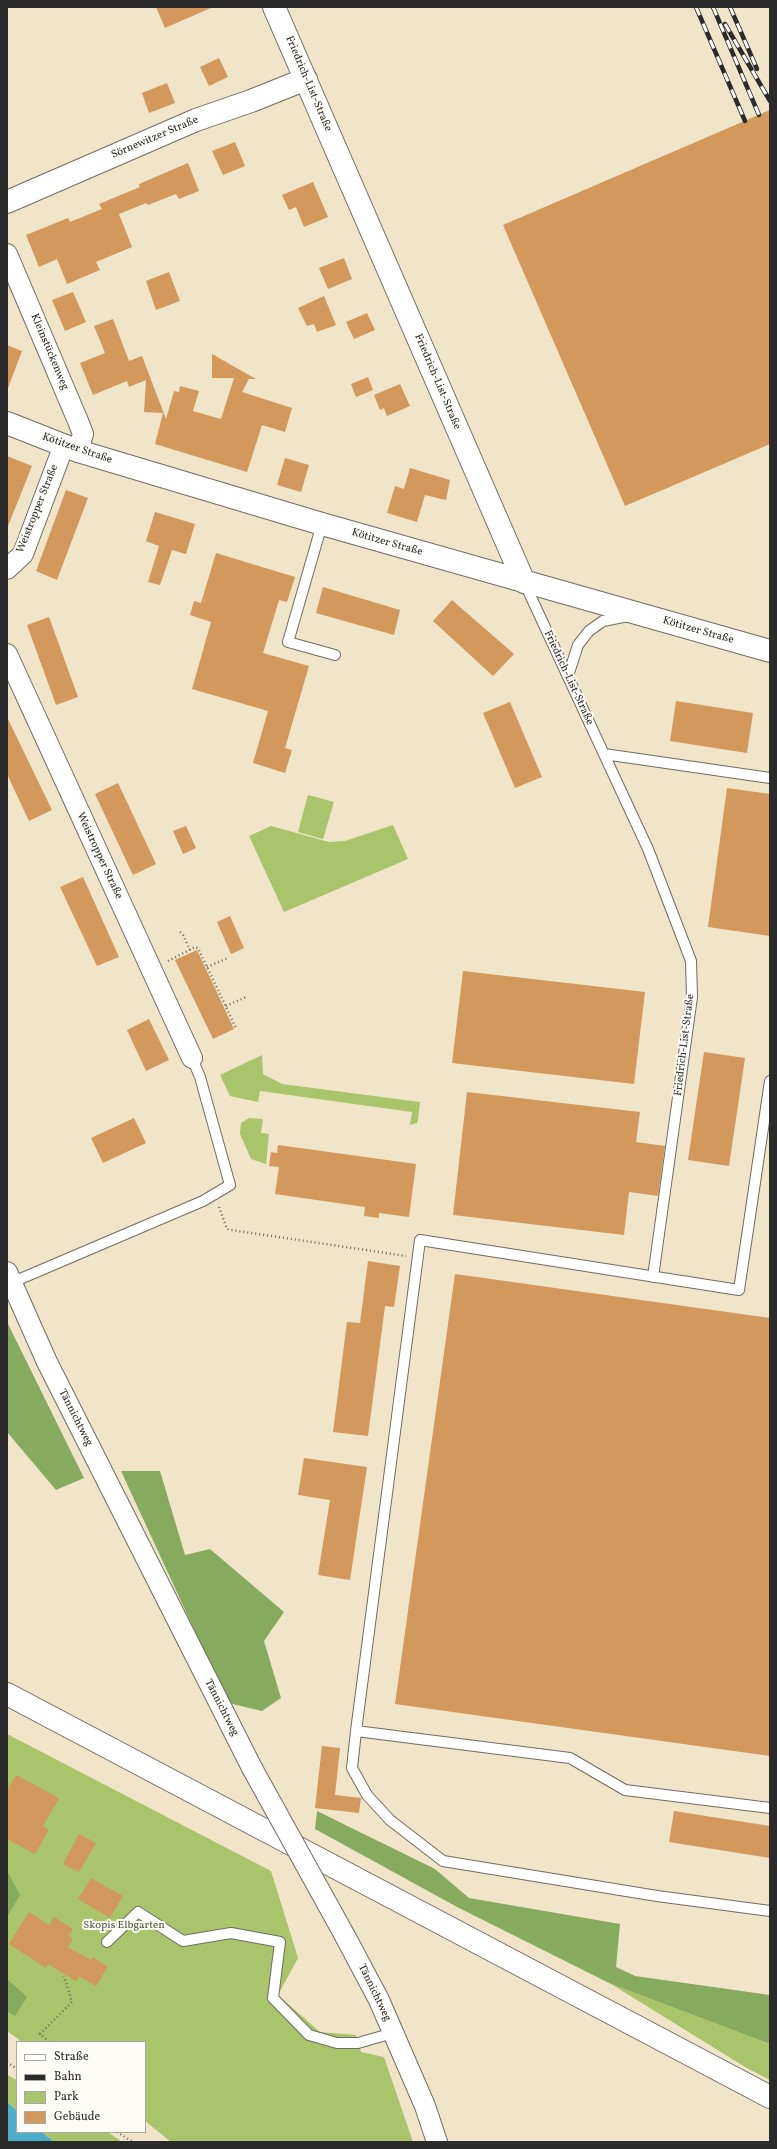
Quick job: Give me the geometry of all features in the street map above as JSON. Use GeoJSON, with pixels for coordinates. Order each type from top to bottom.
{"type":"FeatureCollection","features":[{"type":"Feature","properties":{"kind":"street","name":"Friedrich-List-Straße"},"geometry":{"type":"LineString","coordinates":[[274,7],[524,582]]}},
{"type":"Feature","properties":{"kind":"street","name":"Sörnewitzer Straße"},"geometry":{"type":"LineString","coordinates":[[7,202],[196,120],[251,101],[306,79]]}},
{"type":"Feature","properties":{"kind":"street","name":"Kleinstückenweg"},"geometry":{"type":"LineString","coordinates":[[7,254],[78,421],[82,434],[71,448]]}},
{"type":"Feature","properties":{"kind":"street","name":"Kötitzer Straße"},"geometry":{"type":"LineString","coordinates":[[7,423],[71,448],[322,524],[770,651]]}},
{"type":"Feature","properties":{"kind":"street","name":"Weistropper Straße"},"geometry":{"type":"LineString","coordinates":[[7,569],[23,554],[71,448]]}},
{"type":"Feature","properties":{"kind":"street","name":"Weistropper Straße"},"geometry":{"type":"LineString","coordinates":[[7,654],[192,1058]]}},
{"type":"Feature","properties":{"kind":"street","name":"Tännichtweg"},"geometry":{"type":"LineString","coordinates":[[10,1277],[47,1362],[252,1768],[379,2000],[425,2106],[438,2142]]}},
{"type":"Feature","properties":{"kind":"street"},"geometry":{"type":"LineString","coordinates":[[7,1694],[770,2097]]}},
{"type":"Feature","properties":{"kind":"lane"},"geometry":{"type":"LineString","coordinates":[[322,524],[288,642],[335,655]]}},
{"type":"Feature","properties":{"kind":"lane","name":"Friedrich-List-Straße"},"geometry":{"type":"LineString","coordinates":[[524,582],[648,849],[691,961],[692,997],[653,1277]]}},
{"type":"Feature","properties":{"kind":"lane"},"geometry":{"type":"LineString","coordinates":[[568,676],[578,645],[589,631],[603,620],[639,614]]}},
{"type":"Feature","properties":{"kind":"lane"},"geometry":{"type":"LineString","coordinates":[[604,754],[770,778]]}},
{"type":"Feature","properties":{"kind":"lane"},"geometry":{"type":"LineString","coordinates":[[10,1277],[203,1201],[230,1185],[200,1076],[192,1058]]}},
{"type":"Feature","properties":{"kind":"lane"},"geometry":{"type":"LineString","coordinates":[[770,1081],[739,1290],[420,1240],[352,1768],[367,1795],[390,1820],[443,1861],[658,1896],[770,1911]]}},
{"type":"Feature","properties":{"kind":"lane"},"geometry":{"type":"LineString","coordinates":[[356,1731],[570,1758],[626,1790],[770,1808]]}},
{"type":"Feature","properties":{"kind":"lane"},"geometry":{"type":"LineString","coordinates":[[107,1942],[138,1912],[183,1941],[231,1933],[280,1942],[273,1998],[309,2035],[337,2043],[358,2043],[393,2033]]}},
{"type":"Feature","properties":{"kind":"path"},"geometry":{"type":"LineString","coordinates":[[180,932],[184,935],[190,950]]}},
{"type":"Feature","properties":{"kind":"path"},"geometry":{"type":"LineString","coordinates":[[151,969],[195,947],[198,948],[236,1028]]}},
{"type":"Feature","properties":{"kind":"path"},"geometry":{"type":"LineString","coordinates":[[207,967],[228,958]]}},
{"type":"Feature","properties":{"kind":"path"},"geometry":{"type":"LineString","coordinates":[[226,1006],[246,997]]}},
{"type":"Feature","properties":{"kind":"path"},"geometry":{"type":"LineString","coordinates":[[214,1194],[227,1229],[418,1258]]}},
{"type":"Feature","properties":{"kind":"path"},"geometry":{"type":"LineString","coordinates":[[47,2041],[40,2034],[72,2002],[64,1976]]}},
{"type":"Feature","properties":{"kind":"path"},"geometry":{"type":"LineString","coordinates":[[7,2062],[16,2068]]}},
{"type":"Feature","properties":{"kind":"path"},"geometry":{"type":"LineString","coordinates":[[119,2133],[133,2142]]}},
{"type":"Feature","properties":{"kind":"green space"},"geometry":{"type":"Polygon","coordinates":[[[308,795],[334,802],[323,839],[298,832],[308,795]]]}},
{"type":"Feature","properties":{"kind":"green space"},"geometry":{"type":"Polygon","coordinates":[[[393,825],[408,859],[284,912],[249,836],[271,826],[329,842],[345,841],[393,825]]]}},
{"type":"Feature","properties":{"kind":"green space"},"geometry":{"type":"Polygon","coordinates":[[[262,1055],[263,1074],[282,1084],[420,1102],[417,1123],[410,1125],[412,1112],[260,1091],[258,1102],[230,1096],[220,1075],[262,1055]]]}},
{"type":"Feature","properties":{"kind":"green space"},"geometry":{"type":"Polygon","coordinates":[[[249,1118],[263,1119],[261,1133],[269,1134],[266,1164],[251,1159],[240,1134],[241,1123],[249,1118]]]}},
{"type":"Feature","properties":{"kind":"green space"},"geometry":{"type":"Polygon","coordinates":[[[7,1322],[84,1478],[56,1490],[7,1432],[7,1322]]]}},
{"type":"Feature","properties":{"kind":"green space"},"geometry":{"type":"Polygon","coordinates":[[[121,1471],[160,1471],[185,1555],[210,1549],[284,1612],[264,1641],[281,1698],[262,1711],[228,1703],[121,1471]]]}},
{"type":"Feature","properties":{"kind":"green space","name":"Skopis Elbgarten"},"geometry":{"type":"Polygon","coordinates":[[[7,1734],[271,1871],[298,1958],[278,1995],[320,2032],[356,2035],[361,2052],[384,2057],[413,2142],[171,2142],[146,2122],[146,2041],[21,2041],[7,2031],[7,1734]]]}},
{"type":"Feature","properties":{"kind":"green space"},"geometry":{"type":"Polygon","coordinates":[[[317,1811],[435,1869],[469,1898],[620,1924],[616,1967],[635,1976],[770,1995],[770,2044],[611,1984],[459,1908],[315,1829],[317,1811]]]}},
{"type":"Feature","properties":{"kind":"green space"},"geometry":{"type":"Polygon","coordinates":[[[7,1871],[20,1895],[7,1917],[7,1871]]]}},
{"type":"Feature","properties":{"kind":"green space"},"geometry":{"type":"Polygon","coordinates":[[[7,1979],[27,1997],[15,2016],[7,2011],[7,1979]]]}},
{"type":"Feature","properties":{"kind":"green space"},"geometry":{"type":"Polygon","coordinates":[[[611,1984],[770,2044],[770,2080],[745,2067],[611,1984]]]}},
{"type":"Feature","properties":{"kind":"green space"},"geometry":{"type":"Polygon","coordinates":[[[7,2075],[16,2080],[16,2110],[7,2102],[7,2075]]]}},
{"type":"Feature","properties":{"kind":"green space"},"geometry":{"type":"Polygon","coordinates":[[[43,2133],[109,2133],[122,2142],[54,2142],[43,2133]]]}},
{"type":"Feature","properties":{"kind":"water"},"geometry":{"type":"Polygon","coordinates":[[[7,2102],[16,2110],[16,2133],[43,2133],[54,2142],[7,2142],[7,2102]]]}},
{"type":"Feature","properties":{"kind":"building"},"geometry":{"type":"Polygon","coordinates":[[[156,7],[213,7],[165,28],[156,7]]]}},
{"type":"Feature","properties":{"kind":"building"},"geometry":{"type":"Polygon","coordinates":[[[219,58],[228,77],[209,86],[200,67],[219,58]]]}},
{"type":"Feature","properties":{"kind":"building"},"geometry":{"type":"Polygon","coordinates":[[[167,83],[175,103],[149,113],[142,93],[167,83]]]}},
{"type":"Feature","properties":{"kind":"building"},"geometry":{"type":"Polygon","coordinates":[[[770,110],[770,444],[625,506],[503,225],[770,110]]]}},
{"type":"Feature","properties":{"kind":"building"},"geometry":{"type":"Polygon","coordinates":[[[235,142],[245,166],[223,175],[212,151],[235,142]]]}},
{"type":"Feature","properties":{"kind":"building"},"geometry":{"type":"Polygon","coordinates":[[[188,163],[199,191],[179,199],[176,194],[148,205],[146,203],[119,214],[132,247],[96,262],[100,270],[67,284],[57,259],[39,267],[26,235],[68,218],[70,222],[102,209],[99,204],[140,187],[139,184],[188,163]]]}},
{"type":"Feature","properties":{"kind":"building"},"geometry":{"type":"Polygon","coordinates":[[[313,182],[328,217],[304,227],[296,207],[289,210],[282,195],[313,182]]]}},
{"type":"Feature","properties":{"kind":"building"},"geometry":{"type":"Polygon","coordinates":[[[344,258],[352,279],[328,289],[319,268],[344,258]]]}},
{"type":"Feature","properties":{"kind":"building"},"geometry":{"type":"Polygon","coordinates":[[[169,272],[180,301],[156,310],[146,281],[169,272]]]}},
{"type":"Feature","properties":{"kind":"building"},"geometry":{"type":"Polygon","coordinates":[[[73,292],[86,322],[65,331],[52,300],[73,292]]]}},
{"type":"Feature","properties":{"kind":"building"},"geometry":{"type":"Polygon","coordinates":[[[324,296],[336,325],[317,332],[314,324],[307,326],[298,308],[324,296]]]}},
{"type":"Feature","properties":{"kind":"building"},"geometry":{"type":"Polygon","coordinates":[[[367,313],[375,330],[354,339],[346,322],[367,313]]]}},
{"type":"Feature","properties":{"kind":"building"},"geometry":{"type":"Polygon","coordinates":[[[113,319],[129,361],[142,356],[166,419],[174,391],[179,392],[180,386],[199,391],[193,411],[221,419],[234,378],[212,378],[212,354],[256,379],[249,379],[242,392],[292,408],[285,432],[262,425],[247,472],[155,444],[163,413],[144,412],[146,380],[129,387],[127,381],[93,395],[80,363],[105,353],[94,326],[113,319]]]}},
{"type":"Feature","properties":{"kind":"building"},"geometry":{"type":"Polygon","coordinates":[[[7,345],[22,351],[8,388],[7,388],[7,345]]]}},
{"type":"Feature","properties":{"kind":"building"},"geometry":{"type":"Polygon","coordinates":[[[368,377],[373,390],[356,397],[351,384],[368,377]]]}},
{"type":"Feature","properties":{"kind":"building"},"geometry":{"type":"Polygon","coordinates":[[[400,384],[410,406],[387,416],[384,408],[380,410],[374,395],[400,384]]]}},
{"type":"Feature","properties":{"kind":"building"},"geometry":{"type":"Polygon","coordinates":[[[7,456],[32,466],[8,526],[7,526],[7,456]]]}},
{"type":"Feature","properties":{"kind":"building"},"geometry":{"type":"Polygon","coordinates":[[[285,458],[309,465],[301,492],[277,485],[285,458]]]}},
{"type":"Feature","properties":{"kind":"building"},"geometry":{"type":"Polygon","coordinates":[[[410,468],[450,480],[446,500],[425,495],[417,522],[387,513],[395,486],[404,489],[410,468]]]}},
{"type":"Feature","properties":{"kind":"building"},"geometry":{"type":"Polygon","coordinates":[[[66,490],[88,498],[57,580],[36,571],[66,490]]]}},
{"type":"Feature","properties":{"kind":"building"},"geometry":{"type":"Polygon","coordinates":[[[155,512],[195,524],[186,554],[172,550],[160,585],[148,582],[159,546],[146,541],[155,512]]]}},
{"type":"Feature","properties":{"kind":"building"},"geometry":{"type":"Polygon","coordinates":[[[216,553],[295,577],[287,602],[279,600],[263,653],[309,666],[285,748],[292,750],[285,773],[253,763],[268,711],[192,689],[211,622],[190,615],[194,601],[201,603],[216,553]]]}},
{"type":"Feature","properties":{"kind":"building"},"geometry":{"type":"Polygon","coordinates":[[[323,587],[400,610],[394,635],[316,613],[323,587]]]}},
{"type":"Feature","properties":{"kind":"building"},"geometry":{"type":"Polygon","coordinates":[[[452,600],[514,654],[493,676],[433,621],[452,600]]]}},
{"type":"Feature","properties":{"kind":"building"},"geometry":{"type":"Polygon","coordinates":[[[49,617],[78,697],[56,705],[27,625],[49,617]]]}},
{"type":"Feature","properties":{"kind":"building"},"geometry":{"type":"Polygon","coordinates":[[[676,701],[753,713],[747,753],[670,741],[676,701]]]}},
{"type":"Feature","properties":{"kind":"building"},"geometry":{"type":"Polygon","coordinates":[[[510,702],[542,777],[515,788],[483,713],[510,702]]]}},
{"type":"Feature","properties":{"kind":"building"},"geometry":{"type":"Polygon","coordinates":[[[7,717],[52,810],[29,821],[7,774],[7,717]]]}},
{"type":"Feature","properties":{"kind":"building"},"geometry":{"type":"Polygon","coordinates":[[[118,783],[156,864],[133,875],[95,794],[118,783]]]}},
{"type":"Feature","properties":{"kind":"building"},"geometry":{"type":"Polygon","coordinates":[[[727,788],[770,794],[770,936],[708,927],[727,788]]]}},
{"type":"Feature","properties":{"kind":"building"},"geometry":{"type":"Polygon","coordinates":[[[186,826],[196,848],[183,854],[173,831],[186,826]]]}},
{"type":"Feature","properties":{"kind":"building"},"geometry":{"type":"Polygon","coordinates":[[[83,877],[119,957],[97,966],[60,887],[83,877]]]}},
{"type":"Feature","properties":{"kind":"building"},"geometry":{"type":"Polygon","coordinates":[[[230,916],[244,948],[231,954],[217,922],[230,916]]]}},
{"type":"Feature","properties":{"kind":"building"},"geometry":{"type":"Polygon","coordinates":[[[197,950],[234,1029],[213,1039],[175,960],[197,950]]]}},
{"type":"Feature","properties":{"kind":"building"},"geometry":{"type":"Polygon","coordinates":[[[463,971],[645,992],[634,1084],[452,1063],[463,971]]]}},
{"type":"Feature","properties":{"kind":"building"},"geometry":{"type":"Polygon","coordinates":[[[149,1019],[169,1060],[146,1071],[127,1030],[149,1019]]]}},
{"type":"Feature","properties":{"kind":"building"},"geometry":{"type":"Polygon","coordinates":[[[704,1052],[745,1058],[729,1166],[688,1160],[704,1052]]]}},
{"type":"Feature","properties":{"kind":"building"},"geometry":{"type":"Polygon","coordinates":[[[467,1092],[640,1112],[636,1142],[665,1146],[658,1196],[629,1192],[624,1235],[453,1215],[467,1092]]]}},
{"type":"Feature","properties":{"kind":"building"},"geometry":{"type":"Polygon","coordinates":[[[134,1118],[146,1143],[103,1163],[91,1138],[134,1118]]]}},
{"type":"Feature","properties":{"kind":"building"},"geometry":{"type":"Polygon","coordinates":[[[278,1145],[416,1164],[409,1217],[379,1213],[379,1218],[364,1216],[365,1207],[275,1194],[279,1167],[269,1166],[271,1152],[277,1153],[278,1145]]]}},
{"type":"Feature","properties":{"kind":"building"},"geometry":{"type":"Polygon","coordinates":[[[368,1261],[400,1266],[394,1307],[385,1306],[368,1436],[333,1432],[347,1322],[360,1323],[368,1261]]]}},
{"type":"Feature","properties":{"kind":"building"},"geometry":{"type":"Polygon","coordinates":[[[455,1274],[770,1318],[770,1756],[395,1704],[455,1274]]]}},
{"type":"Feature","properties":{"kind":"building"},"geometry":{"type":"Polygon","coordinates":[[[304,1458],[367,1467],[350,1580],[318,1575],[330,1500],[298,1495],[304,1458]]]}},
{"type":"Feature","properties":{"kind":"building"},"geometry":{"type":"Polygon","coordinates":[[[322,1746],[340,1748],[335,1795],[361,1798],[359,1813],[315,1808],[322,1746]]]}},
{"type":"Feature","properties":{"kind":"building"},"geometry":{"type":"Polygon","coordinates":[[[16,1775],[59,1798],[43,1826],[49,1830],[35,1854],[7,1839],[7,1791],[16,1775]]]}},
{"type":"Feature","properties":{"kind":"building"},"geometry":{"type":"Polygon","coordinates":[[[674,1811],[770,1826],[770,1858],[669,1842],[674,1811]]]}},
{"type":"Feature","properties":{"kind":"building"},"geometry":{"type":"Polygon","coordinates":[[[79,1834],[96,1843],[79,1872],[63,1864],[79,1834]]]}},
{"type":"Feature","properties":{"kind":"building"},"geometry":{"type":"Polygon","coordinates":[[[91,1878],[123,1896],[110,1918],[78,1899],[91,1878]]]}},
{"type":"Feature","properties":{"kind":"building"},"geometry":{"type":"Polygon","coordinates":[[[29,1912],[49,1925],[54,1917],[73,1929],[68,1936],[73,1939],[68,1947],[91,1960],[93,1957],[108,1967],[96,1986],[79,1976],[76,1981],[48,1964],[46,1968],[9,1944],[29,1912]]]}},
{"type":"Feature","properties":{"kind":"railway"},"geometry":{"type":"LineString","coordinates":[[696,7],[745,121]]}},
{"type":"Feature","properties":{"kind":"railway"},"geometry":{"type":"LineString","coordinates":[[713,7],[759,115]]}},
{"type":"Feature","properties":{"kind":"railway"},"geometry":{"type":"LineString","coordinates":[[730,7],[757,69]]}},
{"type":"Feature","properties":{"kind":"railway"},"geometry":{"type":"LineString","coordinates":[[725,24],[770,101]]}}]}
